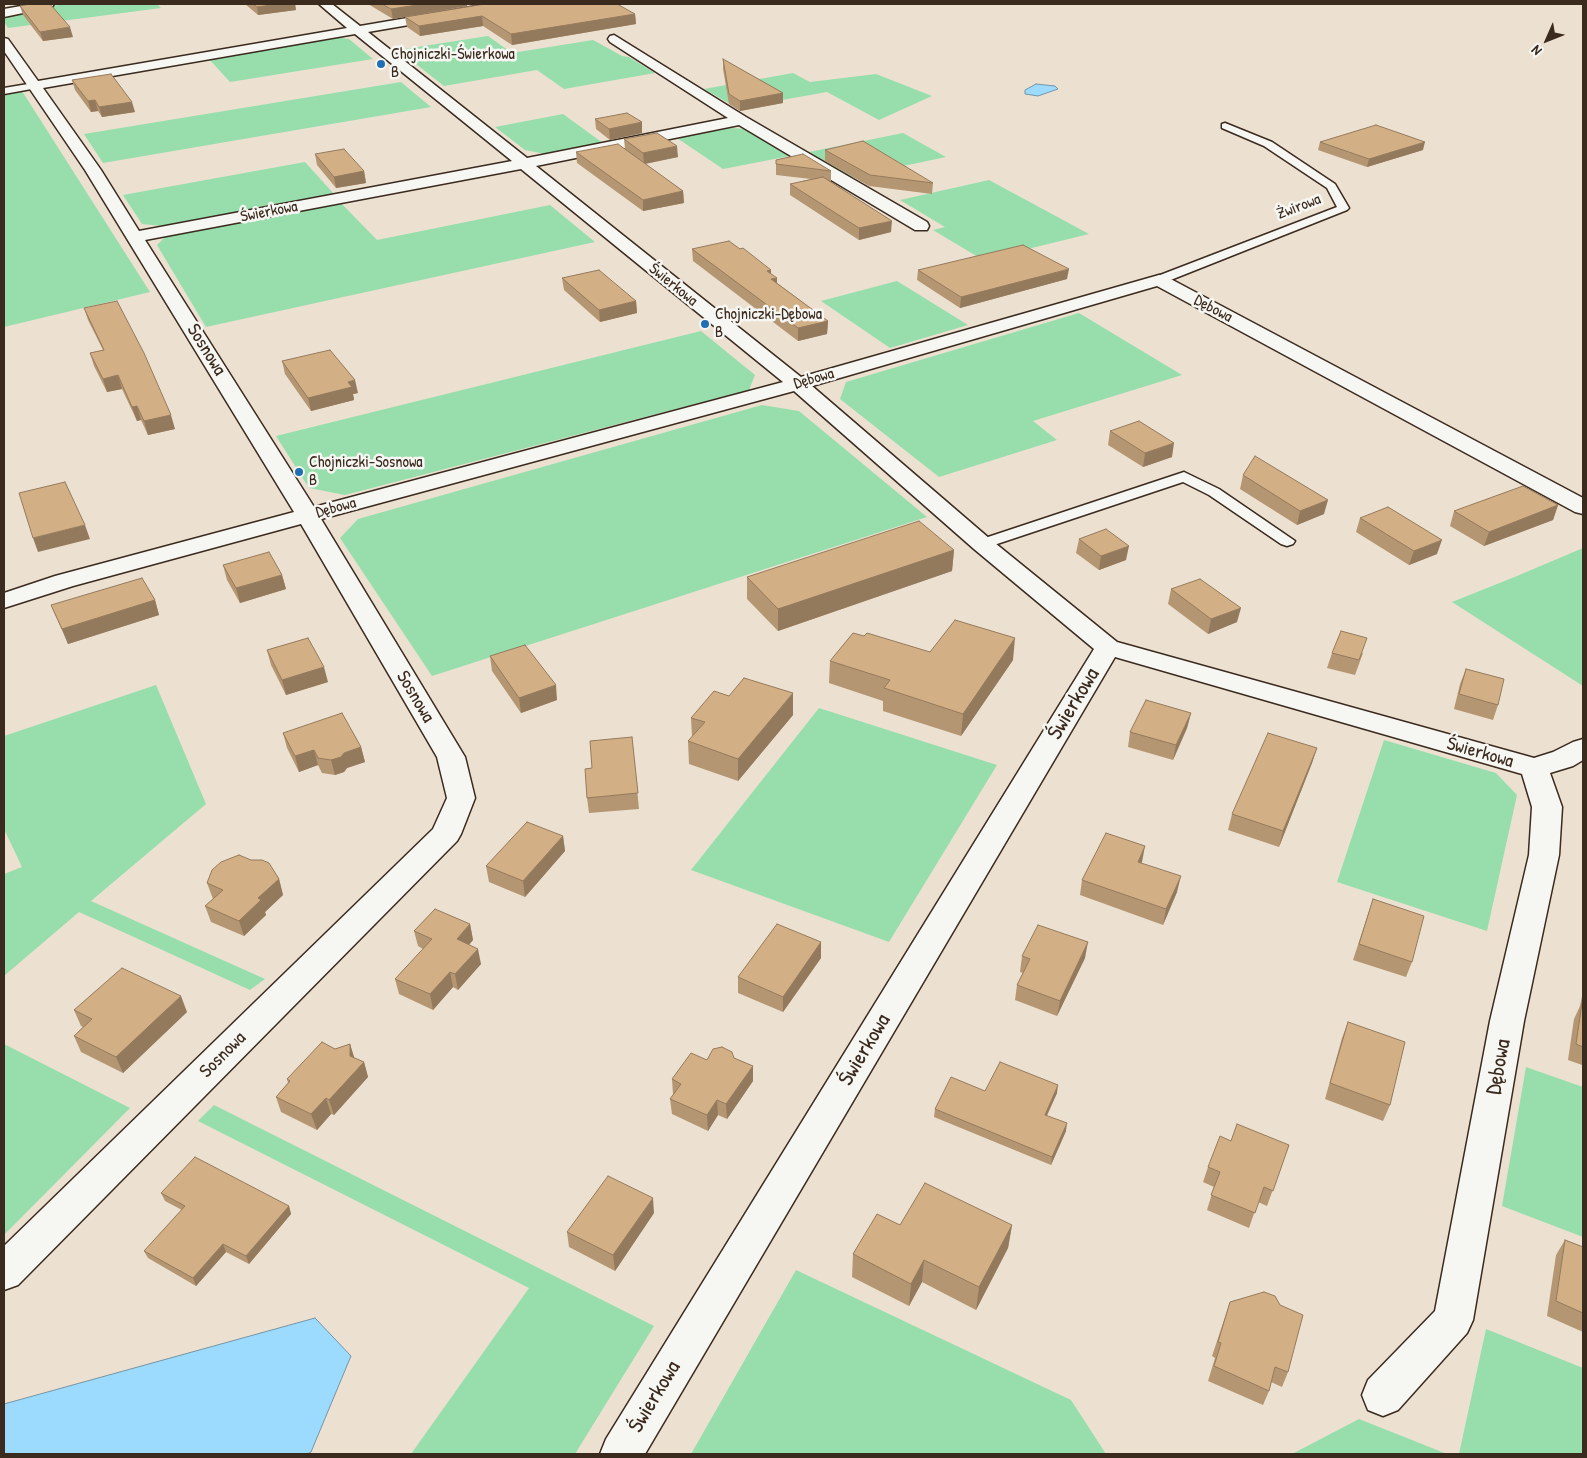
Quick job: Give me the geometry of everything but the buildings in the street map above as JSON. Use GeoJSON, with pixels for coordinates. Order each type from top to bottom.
{"type":"FeatureCollection","features":[{"type":"Feature","properties":{"kind":"street"},"geometry":{"type":"LineString","coordinates":[[4,13],[48,4]]}},
{"type":"Feature","properties":{"kind":"street","name":"Świerkowa"},"geometry":{"type":"LineString","coordinates":[[325,4],[798,384],[982,544],[1108,646],[1534,768]]}},
{"type":"Feature","properties":{"kind":"street"},"geometry":{"type":"LineString","coordinates":[[34,86],[508,4]]}},
{"type":"Feature","properties":{"kind":"street"},"geometry":{"type":"LineString","coordinates":[[614,40],[741,120],[920,226]]}},
{"type":"Feature","properties":{"kind":"street","name":"Sosnowa"},"geometry":{"type":"LineString","coordinates":[[4,42],[93,170],[308,516],[451,757],[461,798],[446,834],[4,1272]]}},
{"type":"Feature","properties":{"kind":"street","name":"Świerkowa"},"geometry":{"type":"LineString","coordinates":[[135,237],[522,164],[741,120]]}},
{"type":"Feature","properties":{"kind":"street","name":"Dębowa"},"geometry":{"type":"LineString","coordinates":[[4,601],[64,581],[798,384],[1159,280],[1583,507]]}},
{"type":"Feature","properties":{"kind":"street","name":"Świerkowa"},"geometry":{"type":"LineString","coordinates":[[621,1454],[1108,646]]}},
{"type":"Feature","properties":{"kind":"street"},"geometry":{"type":"LineString","coordinates":[[1534,768],[1563,759],[1583,748]]}},
{"type":"Feature","properties":{"kind":"street","name":"Dębowa"},"geometry":{"type":"LineString","coordinates":[[1383,1394],[1453,1320],[1507,1021],[1544,855],[1547,807],[1534,768]]}},
{"type":"Feature","properties":{"kind":"lane"},"geometry":{"type":"LineString","coordinates":[[4,91],[34,86]]}},
{"type":"Feature","properties":{"kind":"lane","name":"Żwirowa"},"geometry":{"type":"LineString","coordinates":[[1159,280],[1343,208],[1331,186],[1268,144],[1225,126]]}},
{"type":"Feature","properties":{"kind":"lane"},"geometry":{"type":"LineString","coordinates":[[982,544],[1184,477],[1214,492],[1287,541]]}},
{"type":"Feature","properties":{"kind":"green space"},"geometry":{"type":"Polygon","coordinates":[[[63,4],[157,4],[161,8],[8,28],[4,22],[4,19],[15,14],[63,4]]]}},
{"type":"Feature","properties":{"kind":"green space"},"geometry":{"type":"Polygon","coordinates":[[[488,36],[512,53],[593,40],[622,56],[629,57],[655,73],[564,89],[537,70],[444,86],[398,50],[488,36]]]}},
{"type":"Feature","properties":{"kind":"green space"},"geometry":{"type":"Polygon","coordinates":[[[335,37],[349,39],[373,59],[230,82],[209,59],[335,37]]]}},
{"type":"Feature","properties":{"kind":"green space"},"geometry":{"type":"Polygon","coordinates":[[[793,73],[810,82],[876,74],[932,96],[879,120],[827,92],[737,108],[704,89],[793,73]]]}},
{"type":"Feature","properties":{"kind":"green space"},"geometry":{"type":"Polygon","coordinates":[[[401,82],[431,107],[103,163],[84,134],[401,82]]]}},
{"type":"Feature","properties":{"kind":"green space"},"geometry":{"type":"Polygon","coordinates":[[[22,91],[150,292],[4,327],[4,95],[22,91]]]}},
{"type":"Feature","properties":{"kind":"green space"},"geometry":{"type":"Polygon","coordinates":[[[563,114],[603,143],[545,154],[525,150],[495,127],[563,114]]]}},
{"type":"Feature","properties":{"kind":"green space"},"geometry":{"type":"Polygon","coordinates":[[[731,128],[748,129],[790,156],[723,169],[677,138],[731,128]]]}},
{"type":"Feature","properties":{"kind":"green space"},"geometry":{"type":"Polygon","coordinates":[[[903,133],[946,157],[851,177],[809,152],[903,133]]]}},
{"type":"Feature","properties":{"kind":"green space"},"geometry":{"type":"Polygon","coordinates":[[[305,162],[334,194],[162,226],[142,224],[123,195],[305,162]]]}},
{"type":"Feature","properties":{"kind":"green space"},"geometry":{"type":"Polygon","coordinates":[[[989,180],[1089,234],[983,260],[933,230],[945,227],[900,200],[989,180]]]}},
{"type":"Feature","properties":{"kind":"green space"},"geometry":{"type":"Polygon","coordinates":[[[341,203],[377,240],[550,205],[595,242],[206,327],[157,245],[165,237],[341,203]]]}},
{"type":"Feature","properties":{"kind":"green space"},"geometry":{"type":"Polygon","coordinates":[[[897,281],[968,325],[890,348],[821,301],[897,281]]]}},
{"type":"Feature","properties":{"kind":"green space"},"geometry":{"type":"Polygon","coordinates":[[[1079,313],[1182,375],[1033,421],[1057,440],[939,477],[840,399],[846,382],[1079,313]]]}},
{"type":"Feature","properties":{"kind":"green space"},"geometry":{"type":"Polygon","coordinates":[[[701,331],[755,375],[749,390],[345,495],[309,488],[276,436],[701,331]]]}},
{"type":"Feature","properties":{"kind":"green space"},"geometry":{"type":"Polygon","coordinates":[[[762,405],[799,411],[927,517],[432,676],[340,538],[358,519],[762,405]]]}},
{"type":"Feature","properties":{"kind":"green space"},"geometry":{"type":"Polygon","coordinates":[[[1583,548],[1583,686],[1452,602],[1517,576],[1583,548]]]}},
{"type":"Feature","properties":{"kind":"green space"},"geometry":{"type":"Polygon","coordinates":[[[156,685],[206,804],[91,901],[265,979],[250,990],[79,912],[4,976],[4,874],[22,867],[4,829],[4,736],[156,685]]]}},
{"type":"Feature","properties":{"kind":"green space"},"geometry":{"type":"Polygon","coordinates":[[[819,708],[997,765],[889,942],[691,870],[819,708]]]}},
{"type":"Feature","properties":{"kind":"green space"},"geometry":{"type":"Polygon","coordinates":[[[1384,740],[1496,773],[1517,795],[1487,931],[1337,882],[1384,740]]]}},
{"type":"Feature","properties":{"kind":"green space"},"geometry":{"type":"Polygon","coordinates":[[[4,1044],[130,1108],[4,1235],[4,1044]]]}},
{"type":"Feature","properties":{"kind":"green space"},"geometry":{"type":"Polygon","coordinates":[[[1526,1067],[1583,1087],[1583,1237],[1502,1206],[1526,1067]]]}},
{"type":"Feature","properties":{"kind":"green space"},"geometry":{"type":"Polygon","coordinates":[[[214,1105],[654,1326],[575,1454],[411,1454],[529,1288],[198,1121],[214,1105]]]}},
{"type":"Feature","properties":{"kind":"green space"},"geometry":{"type":"Polygon","coordinates":[[[796,1270],[1071,1400],[1106,1454],[691,1454],[796,1270]]]}},
{"type":"Feature","properties":{"kind":"green space"},"geometry":{"type":"Polygon","coordinates":[[[1486,1329],[1583,1368],[1583,1454],[1459,1454],[1486,1329]]]}},
{"type":"Feature","properties":{"kind":"green space"},"geometry":{"type":"Polygon","coordinates":[[[1359,1419],[1447,1454],[1292,1454],[1359,1419]]]}},
{"type":"Feature","properties":{"kind":"water"},"geometry":{"type":"Polygon","coordinates":[[[1036,84],[1055,86],[1058,89],[1038,96],[1025,94],[1025,90],[1036,84]]]}},
{"type":"Feature","properties":{"kind":"water"},"geometry":{"type":"Polygon","coordinates":[[[315,1318],[351,1356],[311,1452],[307,1454],[4,1454],[4,1404],[315,1318]]]}},
{"type":"Feature","properties":{"kind":"place","name":"Chojniczki-Świerkowa B"},"geometry":{"type":"Point","coordinates":[381,64]}},
{"type":"Feature","properties":{"kind":"place","name":"Chojniczki-Dębowa B"},"geometry":{"type":"Point","coordinates":[705,324]}},
{"type":"Feature","properties":{"kind":"place","name":"Chojniczki-Sosnowa B"},"geometry":{"type":"Point","coordinates":[299,472]}}]}
